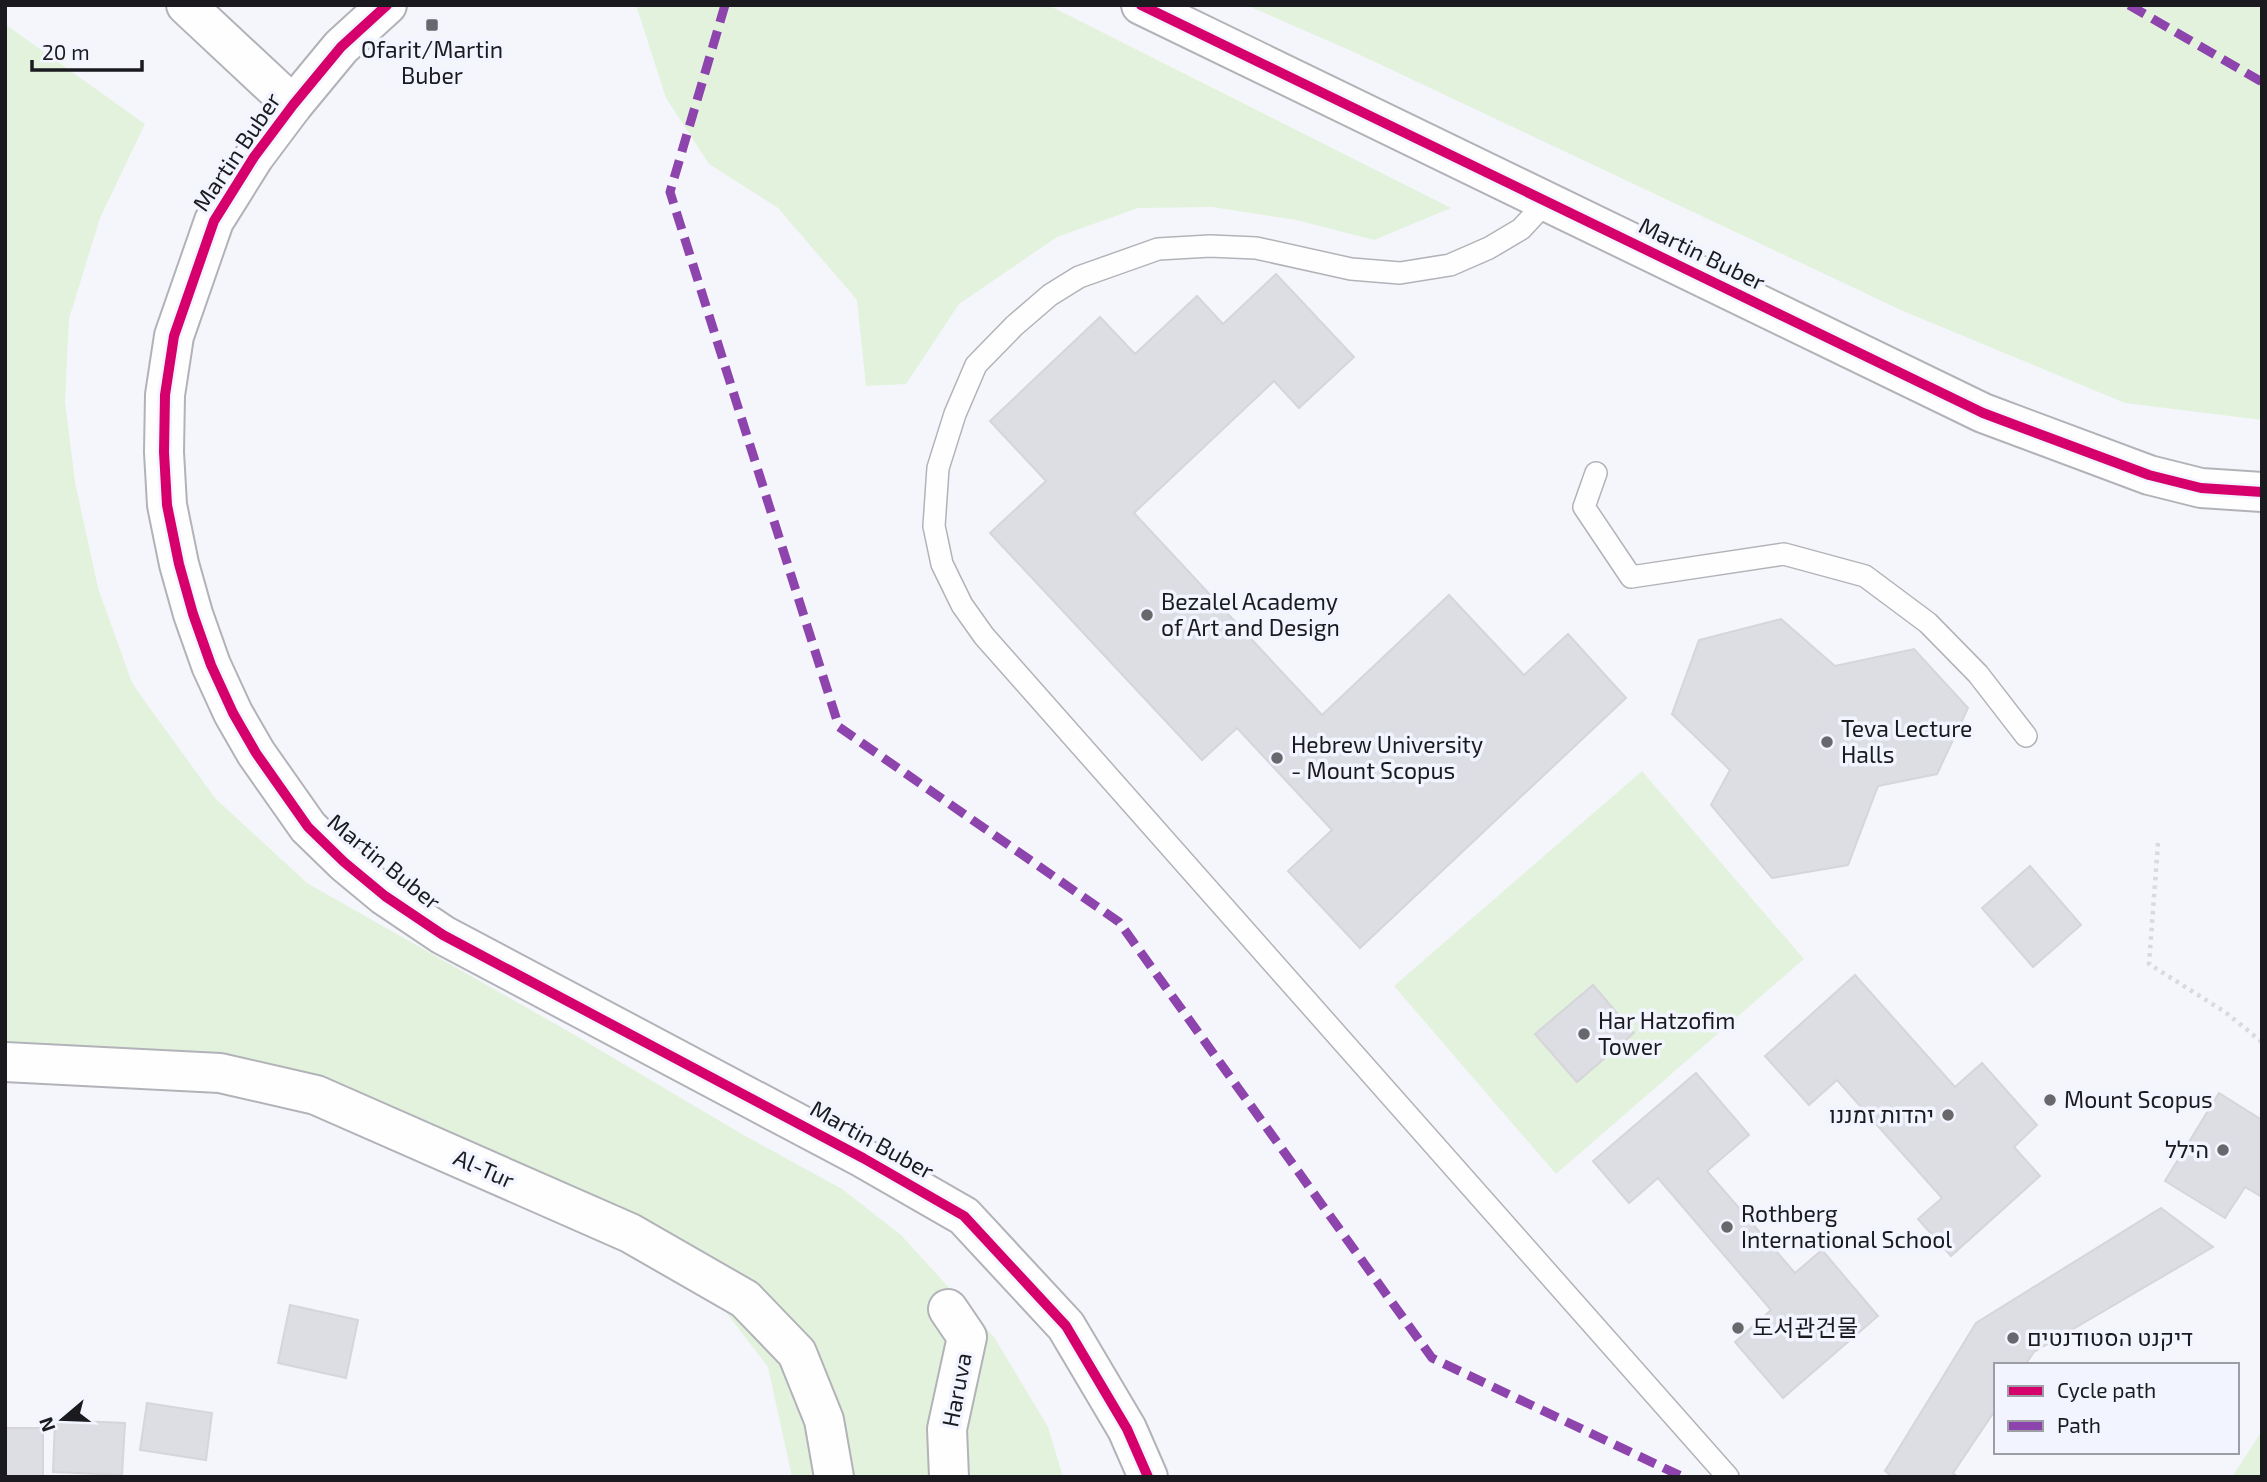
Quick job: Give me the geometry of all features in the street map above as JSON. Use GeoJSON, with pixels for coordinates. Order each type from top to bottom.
{"type":"FeatureCollection","features":[{"type":"Feature","properties":{"kind":"street","name":"Martin Buber"},"geometry":{"type":"LineString","coordinates":[[387,5],[341,47],[254,157],[214,221],[174,336],[165,395],[167,505],[179,564],[211,664],[233,713],[256,753],[308,827],[385,896],[443,935],[863,1157],[964,1216],[1066,1326],[1127,1429],[1148,1477]]}},
{"type":"Feature","properties":{"kind":"street","name":"Martin Buber"},"geometry":{"type":"LineString","coordinates":[[1141,5],[1983,414],[2149,475],[2201,488],[2262,492]]}},
{"type":"Feature","properties":{"kind":"street"},"geometry":{"type":"LineString","coordinates":[[191,7],[293,105]]}},
{"type":"Feature","properties":{"kind":"street","name":"Al-Tur"},"geometry":{"type":"LineString","coordinates":[[5,1062],[220,1073],[316,1095],[629,1233],[745,1299],[797,1353],[824,1420],[834,1477]]}},
{"type":"Feature","properties":{"kind":"street","name":"Haruva"},"geometry":{"type":"LineString","coordinates":[[948,1309],[967,1337],[947,1429],[949,1477]]}},
{"type":"Feature","properties":{"kind":"lane"},"geometry":{"type":"LineString","coordinates":[[1546,202],[1521,229],[1489,248],[1450,265],[1400,273],[1351,269],[1256,248],[1210,246],[1158,249],[1079,276],[1050,295],[1013,326],[976,365],[955,414],[938,468],[934,526],[942,565],[962,605],[984,636],[1728,1477]]}},
{"type":"Feature","properties":{"kind":"lane"},"geometry":{"type":"LineString","coordinates":[[1596,473],[1584,507],[1631,577],[1784,554],[1865,576],[1928,623],[1979,674],[2026,736]]}},
{"type":"Feature","properties":{"kind":"path"},"geometry":{"type":"LineString","coordinates":[[2158,843],[2149,964],[2225,1013],[2262,1042]]}},
{"type":"Feature","properties":{"kind":"green space"},"geometry":{"type":"Polygon","coordinates":[[[636,5],[1048,5],[1451,208],[1374,240],[1296,220],[1212,207],[1138,208],[1057,237],[959,304],[906,384],[866,386],[857,300],[778,208],[709,164],[666,98],[636,5]]]}},
{"type":"Feature","properties":{"kind":"green space"},"geometry":{"type":"Polygon","coordinates":[[[1246,5],[2262,5],[2262,420],[2125,403],[1903,311],[1356,53],[1246,5]]]}},
{"type":"Feature","properties":{"kind":"green space"},"geometry":{"type":"Polygon","coordinates":[[[5,24],[145,124],[100,218],[69,319],[65,401],[75,482],[98,588],[131,680],[215,798],[307,883],[842,1189],[901,1235],[994,1337],[1048,1427],[1063,1477],[792,1477],[768,1367],[719,1303],[604,1228],[216,1060],[96,1047],[5,1042],[5,24]]]}},
{"type":"Feature","properties":{"kind":"green space"},"geometry":{"type":"Polygon","coordinates":[[[1642,771],[1804,959],[1556,1174],[1394,986],[1642,771]]]}},
{"type":"Feature","properties":{"kind":"green space"},"geometry":{"type":"Polygon","coordinates":[[[2262,1431],[2262,1477],[2232,1477],[2262,1431]]]}},
{"type":"Feature","properties":{"kind":"building","name":"Bezalel Academy of Art and Design"},"geometry":{"type":"Polygon","coordinates":[[[1276,274],[1354,357],[1299,408],[1274,381],[1134,513],[1322,715],[1449,595],[1524,675],[1568,634],[1626,698],[1360,948],[1288,871],[1332,830],[1237,728],[1202,760],[990,533],[1046,481],[990,421],[1100,317],[1135,354],[1197,296],[1223,324],[1276,274]]]}},
{"type":"Feature","properties":{"kind":"building","name":"Teva Lecture Halls"},"geometry":{"type":"Polygon","coordinates":[[[1781,619],[1835,666],[1914,649],[1968,708],[1937,774],[1878,786],[1848,865],[1772,878],[1711,805],[1730,770],[1672,714],[1699,640],[1781,619]]]}},
{"type":"Feature","properties":{"kind":"building"},"geometry":{"type":"Polygon","coordinates":[[[2030,866],[2081,925],[2033,967],[1982,908],[2030,866]]]}},
{"type":"Feature","properties":{"kind":"building","name":"יהדות זמננו"},"geometry":{"type":"Polygon","coordinates":[[[1855,975],[1955,1087],[1982,1063],[2037,1125],[2014,1147],[2040,1176],[1951,1256],[1918,1219],[1942,1198],[1837,1080],[1809,1105],[1765,1056],[1855,975]]]}},
{"type":"Feature","properties":{"kind":"building","name":"Har Hatzofim Tower"},"geometry":{"type":"Polygon","coordinates":[[[1593,985],[1634,1033],[1577,1082],[1535,1034],[1593,985]]]}},
{"type":"Feature","properties":{"kind":"building","name":"Rothberg International School"},"geometry":{"type":"Polygon","coordinates":[[[1696,1073],[1749,1135],[1707,1171],[1795,1273],[1822,1250],[1878,1316],[1783,1398],[1735,1342],[1771,1310],[1658,1178],[1629,1203],[1593,1161],[1696,1073]]]}},
{"type":"Feature","properties":{"kind":"building","name":"הילל"},"geometry":{"type":"Polygon","coordinates":[[[2219,1093],[2262,1120],[2262,1197],[2245,1187],[2225,1218],[2165,1181],[2219,1093]]]}},
{"type":"Feature","properties":{"kind":"building","name":"דיקנט הסטודנטים"},"geometry":{"type":"Polygon","coordinates":[[[2161,1208],[2213,1247],[2034,1352],[2026,1363],[1994,1363],[1994,1412],[1953,1473],[1958,1477],[1893,1477],[1885,1471],[1976,1323],[2161,1208]]]}},
{"type":"Feature","properties":{"kind":"building"},"geometry":{"type":"Polygon","coordinates":[[[290,1305],[358,1320],[346,1378],[278,1363],[290,1305]]]}},
{"type":"Feature","properties":{"kind":"building"},"geometry":{"type":"Polygon","coordinates":[[[147,1403],[212,1413],[206,1460],[140,1450],[147,1403]]]}},
{"type":"Feature","properties":{"kind":"building"},"geometry":{"type":"Polygon","coordinates":[[[55,1420],[125,1423],[122,1475],[53,1472],[55,1420]]]}},
{"type":"Feature","properties":{"kind":"building"},"geometry":{"type":"Polygon","coordinates":[[[5,1428],[43,1428],[43,1477],[5,1477],[5,1428]]]}},
{"type":"Feature","properties":{"kind":"marked path"},"geometry":{"type":"LineString","coordinates":[[725,5],[670,192],[839,727],[1119,922],[1432,1358],[1683,1477]]}},
{"type":"Feature","properties":{"kind":"marked path"},"geometry":{"type":"LineString","coordinates":[[2129,5],[2262,82]]}},
{"type":"Feature","properties":{"kind":"cycle path"},"geometry":{"type":"LineString","coordinates":[[387,5],[341,47],[254,157],[214,221],[174,336],[165,395],[167,505],[193,614],[211,665],[233,713],[256,753],[308,827],[385,896],[443,935],[863,1158],[964,1216],[1066,1326],[1127,1429],[1148,1477]]}},
{"type":"Feature","properties":{"kind":"cycle path"},"geometry":{"type":"LineString","coordinates":[[1141,5],[1983,413],[2149,475],[2201,488],[2262,492]]}},
{"type":"Feature","properties":{"kind":"place","name":"Ofarit/Martin Buber"},"geometry":{"type":"Point","coordinates":[432,25]}},
{"type":"Feature","properties":{"kind":"place","name":"Bezalel Academy of Art and Design"},"geometry":{"type":"Point","coordinates":[1147,615]}},
{"type":"Feature","properties":{"kind":"place","name":"Teva Lecture Halls"},"geometry":{"type":"Point","coordinates":[1827,742]}},
{"type":"Feature","properties":{"kind":"place","name":"Hebrew University - Mount Scopus"},"geometry":{"type":"Point","coordinates":[1277,758]}},
{"type":"Feature","properties":{"kind":"place","name":"Har Hatzofim Tower"},"geometry":{"type":"Point","coordinates":[1584,1034]}},
{"type":"Feature","properties":{"kind":"place","name":"Mount Scopus"},"geometry":{"type":"Point","coordinates":[2050,1100]}},
{"type":"Feature","properties":{"kind":"place","name":"יהדות זמננו"},"geometry":{"type":"Point","coordinates":[1948,1115]}},
{"type":"Feature","properties":{"kind":"place","name":"הילל"},"geometry":{"type":"Point","coordinates":[2223,1150]}},
{"type":"Feature","properties":{"kind":"place","name":"Rothberg International School"},"geometry":{"type":"Point","coordinates":[1727,1227]}},
{"type":"Feature","properties":{"kind":"place","name":"도서관건물"},"geometry":{"type":"Point","coordinates":[1738,1328]}},
{"type":"Feature","properties":{"kind":"place","name":"דיקנט הסטודנטים"},"geometry":{"type":"Point","coordinates":[2013,1338]}}]}
